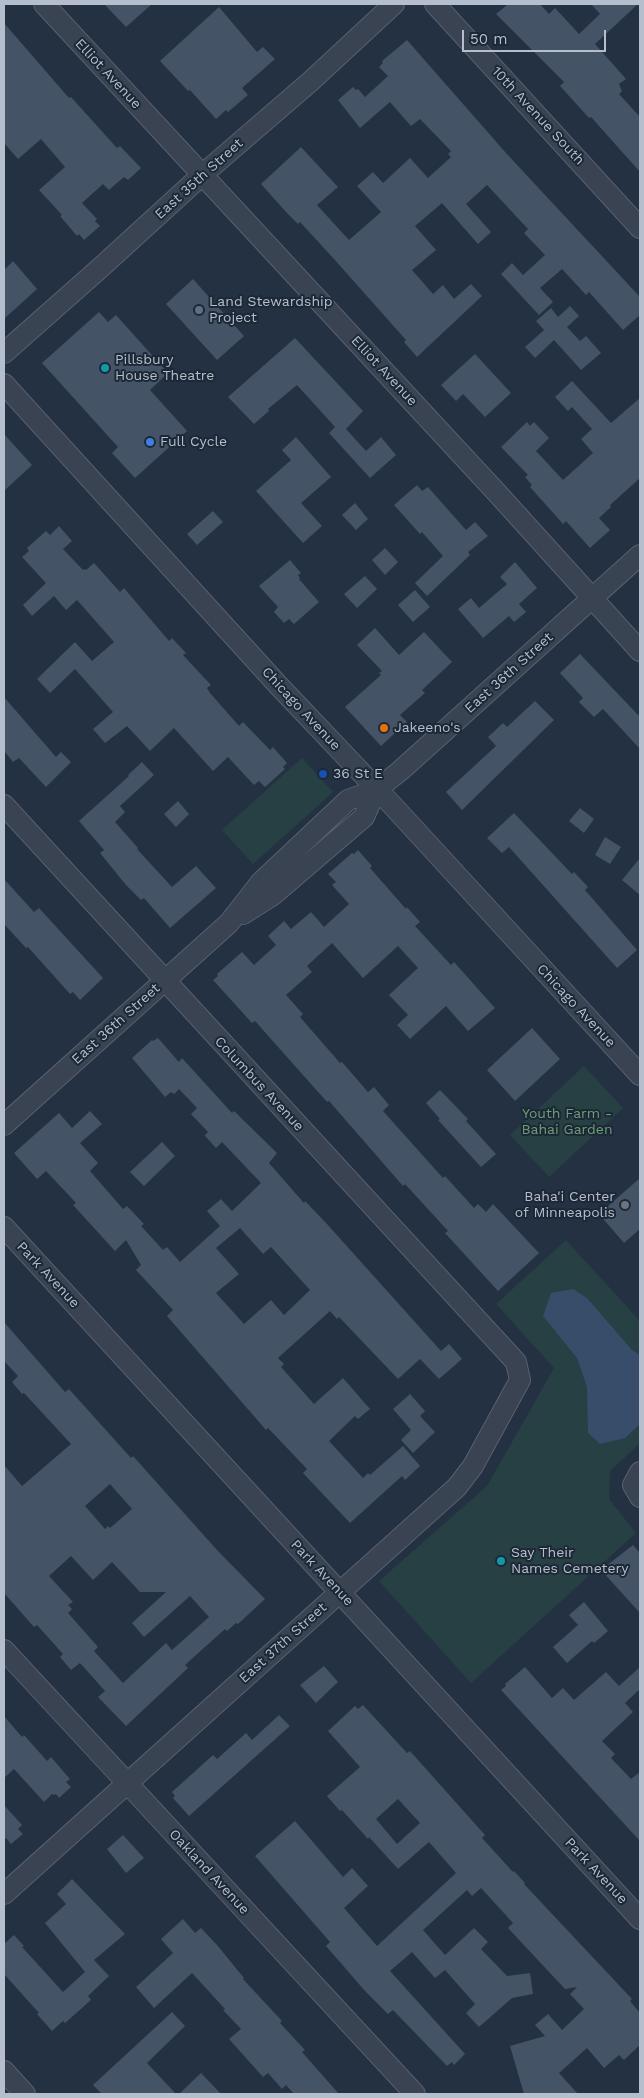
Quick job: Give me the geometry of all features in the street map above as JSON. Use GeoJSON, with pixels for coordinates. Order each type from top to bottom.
{"type":"FeatureCollection","features":[{"type":"Feature","properties":{"kind":"street","name":"Elliot Avenue"},"geometry":{"type":"LineString","coordinates":[[44,4],[498,494],[640,651]]}},
{"type":"Feature","properties":{"kind":"street","name":"East 35th Street"},"geometry":{"type":"LineString","coordinates":[[4,353],[100,269],[202,175],[311,81],[394,4]]}},
{"type":"Feature","properties":{"kind":"street","name":"10th Avenue South"},"geometry":{"type":"LineString","coordinates":[[435,4],[640,228]]}},
{"type":"Feature","properties":{"kind":"street","name":"Chicago Avenue"},"geometry":{"type":"LineString","coordinates":[[4,384],[279,686],[640,1076]]}},
{"type":"Feature","properties":{"kind":"street","name":"East 36th Street"},"geometry":{"type":"LineString","coordinates":[[4,1125],[229,923],[261,882],[348,800],[376,790],[400,771],[640,555]]}},
{"type":"Feature","properties":{"kind":"street","name":"Columbus Avenue"},"geometry":{"type":"LineString","coordinates":[[4,805],[516,1362]]}},
{"type":"Feature","properties":{"kind":"street","name":"Park Avenue"},"geometry":{"type":"LineString","coordinates":[[4,1227],[640,1919]]}},
{"type":"Feature","properties":{"kind":"street","name":"East 37th Street"},"geometry":{"type":"LineString","coordinates":[[4,1894],[457,1487],[473,1466],[520,1380],[516,1362]]}},
{"type":"Feature","properties":{"kind":"street","name":"Oakland Avenue"},"geometry":{"type":"LineString","coordinates":[[4,1650],[415,2094]]}},
{"type":"Feature","properties":{"kind":"street"},"geometry":{"type":"LineString","coordinates":[[4,2071],[25,2094]]}},
{"type":"Feature","properties":{"kind":"green space"},"geometry":{"type":"Polygon","coordinates":[[[302,758],[333,792],[253,864],[222,830],[302,758]]]}},
{"type":"Feature","properties":{"kind":"green space","name":"Youth Farm - Bahai Garden"},"geometry":{"type":"Polygon","coordinates":[[[584,1066],[623,1108],[549,1177],[510,1135],[584,1066]]]}},
{"type":"Feature","properties":{"kind":"green space"},"geometry":{"type":"Polygon","coordinates":[[[566,1240],[640,1321],[640,1443],[610,1471],[609,1499],[636,1533],[471,1683],[379,1581],[487,1486],[554,1368],[496,1304],[566,1240]]]}},
{"type":"Feature","properties":{"kind":"water"},"geometry":{"type":"Polygon","coordinates":[[[573,1289],[587,1298],[632,1350],[640,1355],[640,1424],[625,1438],[600,1444],[588,1433],[587,1387],[577,1358],[543,1316],[551,1293],[573,1289]]]}},
{"type":"Feature","properties":{"kind":"building"},"geometry":{"type":"Polygon","coordinates":[[[104,4],[152,4],[126,27],[104,4]]]}},
{"type":"Feature","properties":{"kind":"building"},"geometry":{"type":"Polygon","coordinates":[[[508,4],[540,4],[549,14],[555,8],[579,34],[600,14],[591,4],[638,4],[595,44],[626,79],[619,84],[622,91],[619,94],[640,117],[640,172],[591,117],[589,118],[560,86],[564,82],[496,14],[508,4]]]}},
{"type":"Feature","properties":{"kind":"building"},"geometry":{"type":"Polygon","coordinates":[[[219,7],[257,52],[263,47],[275,59],[242,88],[248,95],[228,112],[226,110],[216,119],[160,61],[219,7]]]}},
{"type":"Feature","properties":{"kind":"building"},"geometry":{"type":"Polygon","coordinates":[[[4,23],[69,98],[71,97],[117,148],[120,146],[141,168],[128,180],[124,177],[109,190],[103,184],[82,203],[97,219],[95,221],[100,226],[84,240],[79,234],[77,236],[60,216],[62,215],[39,190],[65,167],[41,139],[18,159],[4,143],[4,23]]]}},
{"type":"Feature","properties":{"kind":"building"},"geometry":{"type":"Polygon","coordinates":[[[407,40],[506,153],[640,297],[640,315],[623,330],[589,292],[586,295],[562,269],[540,288],[553,302],[539,315],[501,274],[512,263],[523,275],[545,255],[524,233],[528,229],[487,185],[466,204],[491,232],[478,244],[442,203],[415,226],[436,250],[412,270],[433,294],[443,285],[454,299],[471,284],[482,296],[417,357],[404,342],[406,340],[334,259],[300,222],[298,224],[286,212],[261,184],[301,147],[338,187],[317,205],[349,240],[381,212],[357,186],[373,172],[383,183],[410,158],[428,178],[451,157],[448,154],[451,151],[420,119],[411,126],[390,102],[360,128],[338,100],[353,87],[356,90],[358,89],[365,97],[388,76],[379,67],[383,63],[382,61],[407,40]]]}},
{"type":"Feature","properties":{"kind":"building"},"geometry":{"type":"Polygon","coordinates":[[[13,261],[37,289],[4,319],[4,270],[13,261]]]}},
{"type":"Feature","properties":{"kind":"building"},"geometry":{"type":"Polygon","coordinates":[[[193,279],[244,336],[217,360],[166,304],[193,279]]]}},
{"type":"Feature","properties":{"kind":"building"},"geometry":{"type":"Polygon","coordinates":[[[570,306],[579,316],[567,327],[580,341],[586,336],[601,353],[581,370],[554,340],[535,358],[525,347],[544,330],[536,321],[551,308],[558,317],[570,306]]]}},
{"type":"Feature","properties":{"kind":"building","name":"Pillsbury House Theatre"},"geometry":{"type":"Polygon","coordinates":[[[99,312],[108,322],[116,315],[168,373],[150,390],[187,431],[135,478],[112,453],[118,447],[42,363],[99,312]]]}},
{"type":"Feature","properties":{"kind":"building"},"geometry":{"type":"Polygon","coordinates":[[[295,338],[363,411],[346,429],[366,451],[381,437],[396,455],[370,478],[329,433],[335,427],[297,385],[268,409],[269,411],[254,424],[228,397],[295,338]]]}},
{"type":"Feature","properties":{"kind":"building"},"geometry":{"type":"Polygon","coordinates":[[[475,354],[511,393],[485,417],[463,394],[456,401],[441,385],[475,354]]]}},
{"type":"Feature","properties":{"kind":"building"},"geometry":{"type":"Polygon","coordinates":[[[572,381],[611,423],[640,398],[640,478],[610,505],[611,507],[599,518],[610,530],[590,548],[566,521],[563,524],[530,487],[532,485],[525,477],[528,475],[501,447],[527,422],[530,426],[534,422],[549,438],[536,451],[563,480],[593,453],[581,439],[592,429],[572,407],[568,411],[555,397],[572,381]]]}},
{"type":"Feature","properties":{"kind":"building"},"geometry":{"type":"Polygon","coordinates":[[[4,434],[32,465],[4,491],[4,434]]]}},
{"type":"Feature","properties":{"kind":"building"},"geometry":{"type":"Polygon","coordinates":[[[296,437],[331,477],[301,503],[322,526],[303,543],[256,491],[291,460],[282,450],[296,437]]]}},
{"type":"Feature","properties":{"kind":"building"},"geometry":{"type":"Polygon","coordinates":[[[417,485],[422,491],[428,487],[466,530],[475,522],[488,536],[468,552],[470,555],[427,596],[415,583],[443,556],[394,505],[417,485]]]}},
{"type":"Feature","properties":{"kind":"building"},"geometry":{"type":"Polygon","coordinates":[[[355,503],[368,519],[356,530],[342,515],[355,503]]]}},
{"type":"Feature","properties":{"kind":"building"},"geometry":{"type":"Polygon","coordinates":[[[213,511],[223,522],[197,545],[187,534],[213,511]]]}},
{"type":"Feature","properties":{"kind":"building"},"geometry":{"type":"Polygon","coordinates":[[[59,526],[72,541],[63,549],[83,570],[86,570],[94,563],[120,592],[124,588],[169,641],[172,638],[186,653],[183,655],[211,685],[207,688],[210,693],[239,726],[243,722],[270,750],[273,747],[287,763],[283,767],[285,769],[265,787],[259,781],[254,785],[228,757],[213,771],[174,728],[150,751],[127,726],[105,743],[93,729],[113,712],[75,669],[50,693],[37,679],[75,642],[92,661],[114,642],[77,600],[66,610],[54,596],[32,616],[23,605],[46,583],[22,557],[29,551],[27,548],[46,531],[50,535],[59,526]]]}},
{"type":"Feature","properties":{"kind":"building"},"geometry":{"type":"Polygon","coordinates":[[[385,548],[398,562],[385,575],[372,560],[385,548]]]}},
{"type":"Feature","properties":{"kind":"building"},"geometry":{"type":"Polygon","coordinates":[[[290,560],[301,573],[298,575],[299,579],[319,602],[294,624],[289,619],[284,623],[274,612],[278,607],[259,586],[290,560]]]}},
{"type":"Feature","properties":{"kind":"building"},"geometry":{"type":"Polygon","coordinates":[[[515,562],[537,588],[519,604],[526,612],[514,622],[509,616],[483,638],[458,609],[471,598],[479,608],[507,584],[500,577],[515,562]]]}},
{"type":"Feature","properties":{"kind":"building"},"geometry":{"type":"Polygon","coordinates":[[[365,576],[377,589],[357,608],[344,594],[365,576]]]}},
{"type":"Feature","properties":{"kind":"building"},"geometry":{"type":"Polygon","coordinates":[[[415,590],[430,607],[413,622],[398,605],[415,590]]]}},
{"type":"Feature","properties":{"kind":"building"},"geometry":{"type":"Polygon","coordinates":[[[375,628],[399,655],[424,632],[452,662],[422,690],[425,693],[400,715],[407,722],[381,746],[345,707],[381,675],[379,673],[382,671],[357,645],[375,628]]]}},
{"type":"Feature","properties":{"kind":"building"},"geometry":{"type":"Polygon","coordinates":[[[580,654],[640,717],[640,749],[603,709],[594,717],[579,702],[583,698],[560,673],[580,654]]]}},
{"type":"Feature","properties":{"kind":"building"},"geometry":{"type":"Polygon","coordinates":[[[4,697],[56,757],[61,752],[71,762],[46,787],[19,758],[13,762],[4,751],[4,697]]]}},
{"type":"Feature","properties":{"kind":"building"},"geometry":{"type":"Polygon","coordinates":[[[535,701],[554,720],[462,810],[446,792],[496,746],[488,737],[503,723],[507,727],[535,701]]]}},
{"type":"Feature","properties":{"kind":"building"},"geometry":{"type":"Polygon","coordinates":[[[142,762],[154,775],[120,806],[125,812],[115,822],[172,887],[196,866],[216,888],[170,928],[144,898],[141,900],[126,885],[100,853],[104,850],[79,821],[142,762]]]}},
{"type":"Feature","properties":{"kind":"building"},"geometry":{"type":"Polygon","coordinates":[[[178,801],[189,814],[176,827],[164,814],[178,801]]]}},
{"type":"Feature","properties":{"kind":"building"},"geometry":{"type":"Polygon","coordinates":[[[580,808],[594,819],[584,833],[569,821],[580,808]]]}},
{"type":"Feature","properties":{"kind":"building"},"geometry":{"type":"Polygon","coordinates":[[[514,813],[572,874],[574,872],[588,887],[585,890],[637,950],[617,968],[509,847],[502,853],[487,838],[514,813]]]}},
{"type":"Feature","properties":{"kind":"building"},"geometry":{"type":"Polygon","coordinates":[[[605,837],[621,847],[610,864],[595,855],[605,837]]]}},
{"type":"Feature","properties":{"kind":"building"},"geometry":{"type":"Polygon","coordinates":[[[358,850],[372,866],[370,868],[420,922],[415,926],[451,965],[454,962],[495,1008],[468,1031],[446,1006],[410,1039],[397,1025],[408,1015],[389,995],[418,968],[398,946],[363,978],[332,943],[307,966],[312,972],[286,995],[303,1014],[300,1017],[340,1063],[342,1062],[368,1092],[374,1087],[389,1105],[383,1111],[443,1178],[445,1176],[474,1208],[478,1204],[486,1212],[493,1204],[539,1253],[498,1291],[445,1233],[448,1231],[405,1184],[403,1186],[329,1101],[327,1102],[255,1021],[252,1023],[213,980],[218,976],[217,974],[242,952],[254,965],[276,945],[268,936],[284,921],[291,929],[311,912],[324,927],[349,904],[332,885],[336,882],[328,874],[358,850]]]}},
{"type":"Feature","properties":{"kind":"building"},"geometry":{"type":"Polygon","coordinates":[[[640,858],[640,895],[622,880],[640,858]]]}},
{"type":"Feature","properties":{"kind":"building"},"geometry":{"type":"Polygon","coordinates":[[[4,879],[34,912],[39,908],[103,978],[80,1000],[73,992],[70,994],[28,947],[26,948],[4,924],[4,879]]]}},
{"type":"Feature","properties":{"kind":"building"},"geometry":{"type":"Polygon","coordinates":[[[532,1028],[560,1059],[515,1101],[487,1070],[532,1028]]]}},
{"type":"Feature","properties":{"kind":"building"},"geometry":{"type":"Polygon","coordinates":[[[158,1038],[179,1062],[182,1058],[232,1113],[234,1111],[277,1153],[269,1163],[304,1203],[305,1201],[327,1224],[441,1351],[449,1344],[462,1359],[439,1379],[420,1359],[398,1379],[339,1317],[337,1319],[330,1311],[278,1358],[284,1364],[281,1367],[314,1404],[343,1378],[370,1409],[358,1419],[355,1416],[329,1441],[363,1478],[368,1473],[370,1475],[403,1446],[420,1466],[405,1480],[402,1476],[350,1523],[303,1473],[307,1469],[268,1428],[266,1430],[167,1316],[173,1310],[136,1270],[141,1265],[126,1240],[115,1251],[73,1205],[76,1203],[46,1171],[37,1179],[14,1153],[59,1113],[72,1128],[90,1111],[102,1124],[80,1143],[98,1163],[90,1171],[123,1209],[127,1206],[144,1224],[141,1226],[163,1250],[167,1247],[180,1262],[220,1226],[207,1211],[221,1199],[232,1211],[261,1183],[222,1142],[216,1148],[206,1137],[205,1135],[208,1132],[191,1114],[197,1108],[179,1089],[174,1094],[171,1092],[165,1097],[132,1058],[158,1038]],[[240,1228],[216,1248],[239,1274],[216,1293],[244,1324],[271,1300],[284,1315],[310,1290],[271,1247],[263,1254],[240,1228]]]}},
{"type":"Feature","properties":{"kind":"building"},"geometry":{"type":"Polygon","coordinates":[[[440,1090],[468,1119],[466,1121],[496,1154],[481,1167],[438,1120],[440,1119],[426,1103],[440,1090]]]}},
{"type":"Feature","properties":{"kind":"building"},"geometry":{"type":"Polygon","coordinates":[[[162,1142],[175,1156],[144,1186],[130,1172],[162,1142]]]}},
{"type":"Feature","properties":{"kind":"building","name":"Baha'i Center of Minneapolis"},"geometry":{"type":"Polygon","coordinates":[[[640,1178],[640,1229],[624,1243],[599,1214],[640,1178]]]}},
{"type":"Feature","properties":{"kind":"building"},"geometry":{"type":"Polygon","coordinates":[[[4,1322],[65,1392],[69,1389],[131,1458],[133,1456],[217,1550],[265,1599],[238,1624],[236,1623],[227,1631],[225,1629],[185,1665],[188,1668],[126,1726],[98,1697],[105,1691],[80,1663],[71,1670],[60,1657],[63,1654],[37,1625],[34,1627],[4,1593],[4,1465],[22,1486],[71,1444],[12,1382],[18,1376],[4,1361],[4,1322]],[[110,1484],[85,1506],[105,1529],[108,1526],[110,1528],[132,1509],[110,1484]],[[71,1556],[49,1576],[73,1602],[68,1605],[72,1609],[68,1613],[98,1647],[94,1651],[123,1683],[166,1643],[172,1650],[209,1617],[190,1596],[144,1637],[132,1623],[166,1592],[140,1592],[112,1562],[93,1580],[71,1556]]]}},
{"type":"Feature","properties":{"kind":"building"},"geometry":{"type":"Polygon","coordinates":[[[410,1394],[425,1411],[420,1416],[435,1432],[413,1453],[401,1440],[411,1430],[393,1409],[410,1394]]]}},
{"type":"Feature","properties":{"kind":"building"},"geometry":{"type":"Polygon","coordinates":[[[633,1545],[640,1553],[640,1613],[601,1570],[633,1545]]]}},
{"type":"Feature","properties":{"kind":"building"},"geometry":{"type":"Polygon","coordinates":[[[584,1602],[608,1631],[594,1643],[592,1641],[567,1663],[553,1647],[578,1625],[569,1615],[584,1602]]]}},
{"type":"Feature","properties":{"kind":"building"},"geometry":{"type":"Polygon","coordinates":[[[324,1666],[338,1682],[316,1703],[300,1685],[324,1666]]]}},
{"type":"Feature","properties":{"kind":"building"},"geometry":{"type":"Polygon","coordinates":[[[525,1667],[552,1698],[563,1688],[574,1700],[606,1672],[619,1686],[640,1667],[640,1689],[625,1703],[633,1712],[602,1741],[615,1754],[611,1758],[631,1779],[640,1772],[640,1841],[501,1690],[506,1686],[505,1684],[525,1667]]]}},
{"type":"Feature","properties":{"kind":"building"},"geometry":{"type":"Polygon","coordinates":[[[363,1705],[407,1753],[410,1751],[485,1835],[482,1838],[632,1999],[630,2001],[640,2013],[640,2045],[624,2060],[619,2055],[604,2068],[587,2048],[559,2073],[578,2094],[524,2094],[510,2046],[545,2036],[535,2025],[548,2014],[562,2030],[584,2009],[570,1994],[577,1987],[565,1989],[508,1928],[513,1923],[481,1888],[472,1896],[467,1890],[423,1930],[445,1955],[474,1928],[488,1942],[481,1949],[507,1976],[530,1973],[533,1994],[512,1998],[479,2027],[466,2013],[475,2004],[445,1970],[435,1978],[412,1952],[390,1971],[465,2054],[454,2065],[452,2062],[447,2066],[393,2010],[388,2014],[365,1991],[326,1946],[330,1942],[255,1856],[295,1821],[343,1877],[352,1868],[368,1886],[344,1908],[377,1946],[456,1873],[429,1842],[398,1869],[369,1837],[368,1839],[327,1796],[360,1767],[328,1731],[355,1706],[358,1709],[363,1705]],[[398,1799],[376,1819],[397,1844],[420,1823],[398,1799]]]}},
{"type":"Feature","properties":{"kind":"building"},"geometry":{"type":"Polygon","coordinates":[[[279,1715],[290,1726],[189,1816],[173,1798],[175,1796],[172,1792],[213,1755],[217,1759],[246,1733],[252,1740],[279,1715]]]}},
{"type":"Feature","properties":{"kind":"building"},"geometry":{"type":"Polygon","coordinates":[[[4,1716],[47,1761],[51,1757],[70,1779],[66,1782],[71,1787],[59,1798],[56,1794],[52,1794],[44,1802],[14,1769],[4,1778],[4,1716]]]}},
{"type":"Feature","properties":{"kind":"building"},"geometry":{"type":"Polygon","coordinates":[[[4,1805],[22,1825],[18,1829],[23,1834],[11,1844],[6,1838],[4,1840],[4,1805]]]}},
{"type":"Feature","properties":{"kind":"building"},"geometry":{"type":"Polygon","coordinates":[[[123,1835],[144,1858],[126,1873],[107,1849],[123,1835]]]}},
{"type":"Feature","properties":{"kind":"building"},"geometry":{"type":"Polygon","coordinates":[[[72,1879],[125,1934],[94,1960],[109,1976],[88,1996],[91,2000],[65,2023],[63,2021],[52,2031],[37,2014],[39,2013],[4,1974],[4,1944],[14,1935],[24,1946],[22,1947],[63,1992],[85,1972],[45,1923],[66,1904],[57,1894],[72,1879]]]}},
{"type":"Feature","properties":{"kind":"building"},"geometry":{"type":"Polygon","coordinates":[[[183,1919],[195,1933],[201,1928],[217,1945],[243,1979],[282,2021],[280,2023],[305,2050],[302,2052],[339,2094],[294,2094],[286,2085],[282,2089],[268,2073],[263,2077],[229,2039],[241,2029],[192,1973],[154,2008],[136,1987],[173,1953],[161,1939],[183,1919]]]}},
{"type":"Feature","properties":{"kind":"building"},"geometry":{"type":"Polygon","coordinates":[[[172,2012],[185,2026],[147,2063],[176,2094],[102,2094],[93,2085],[172,2012]]]}},
{"type":"Feature","properties":{"kind":"building"},"geometry":{"type":"Polygon","coordinates":[[[201,2073],[221,2094],[179,2094],[201,2073]]]}},
{"type":"Feature","properties":{"kind":"place","name":"Land Stewardship Project"},"geometry":{"type":"Point","coordinates":[199,310]}},
{"type":"Feature","properties":{"kind":"place","name":"Pillsbury House Theatre"},"geometry":{"type":"Point","coordinates":[105,368]}},
{"type":"Feature","properties":{"kind":"place","name":"Full Cycle"},"geometry":{"type":"Point","coordinates":[150,442]}},
{"type":"Feature","properties":{"kind":"place","name":"Jakeeno's"},"geometry":{"type":"Point","coordinates":[384,728]}},
{"type":"Feature","properties":{"kind":"place","name":"36 St E"},"geometry":{"type":"Point","coordinates":[323,774]}},
{"type":"Feature","properties":{"kind":"place","name":"Baha'i Center of Minneapolis"},"geometry":{"type":"Point","coordinates":[625,1205]}},
{"type":"Feature","properties":{"kind":"place","name":"Say Their Names Cemetery"},"geometry":{"type":"Point","coordinates":[501,1561]}}]}
